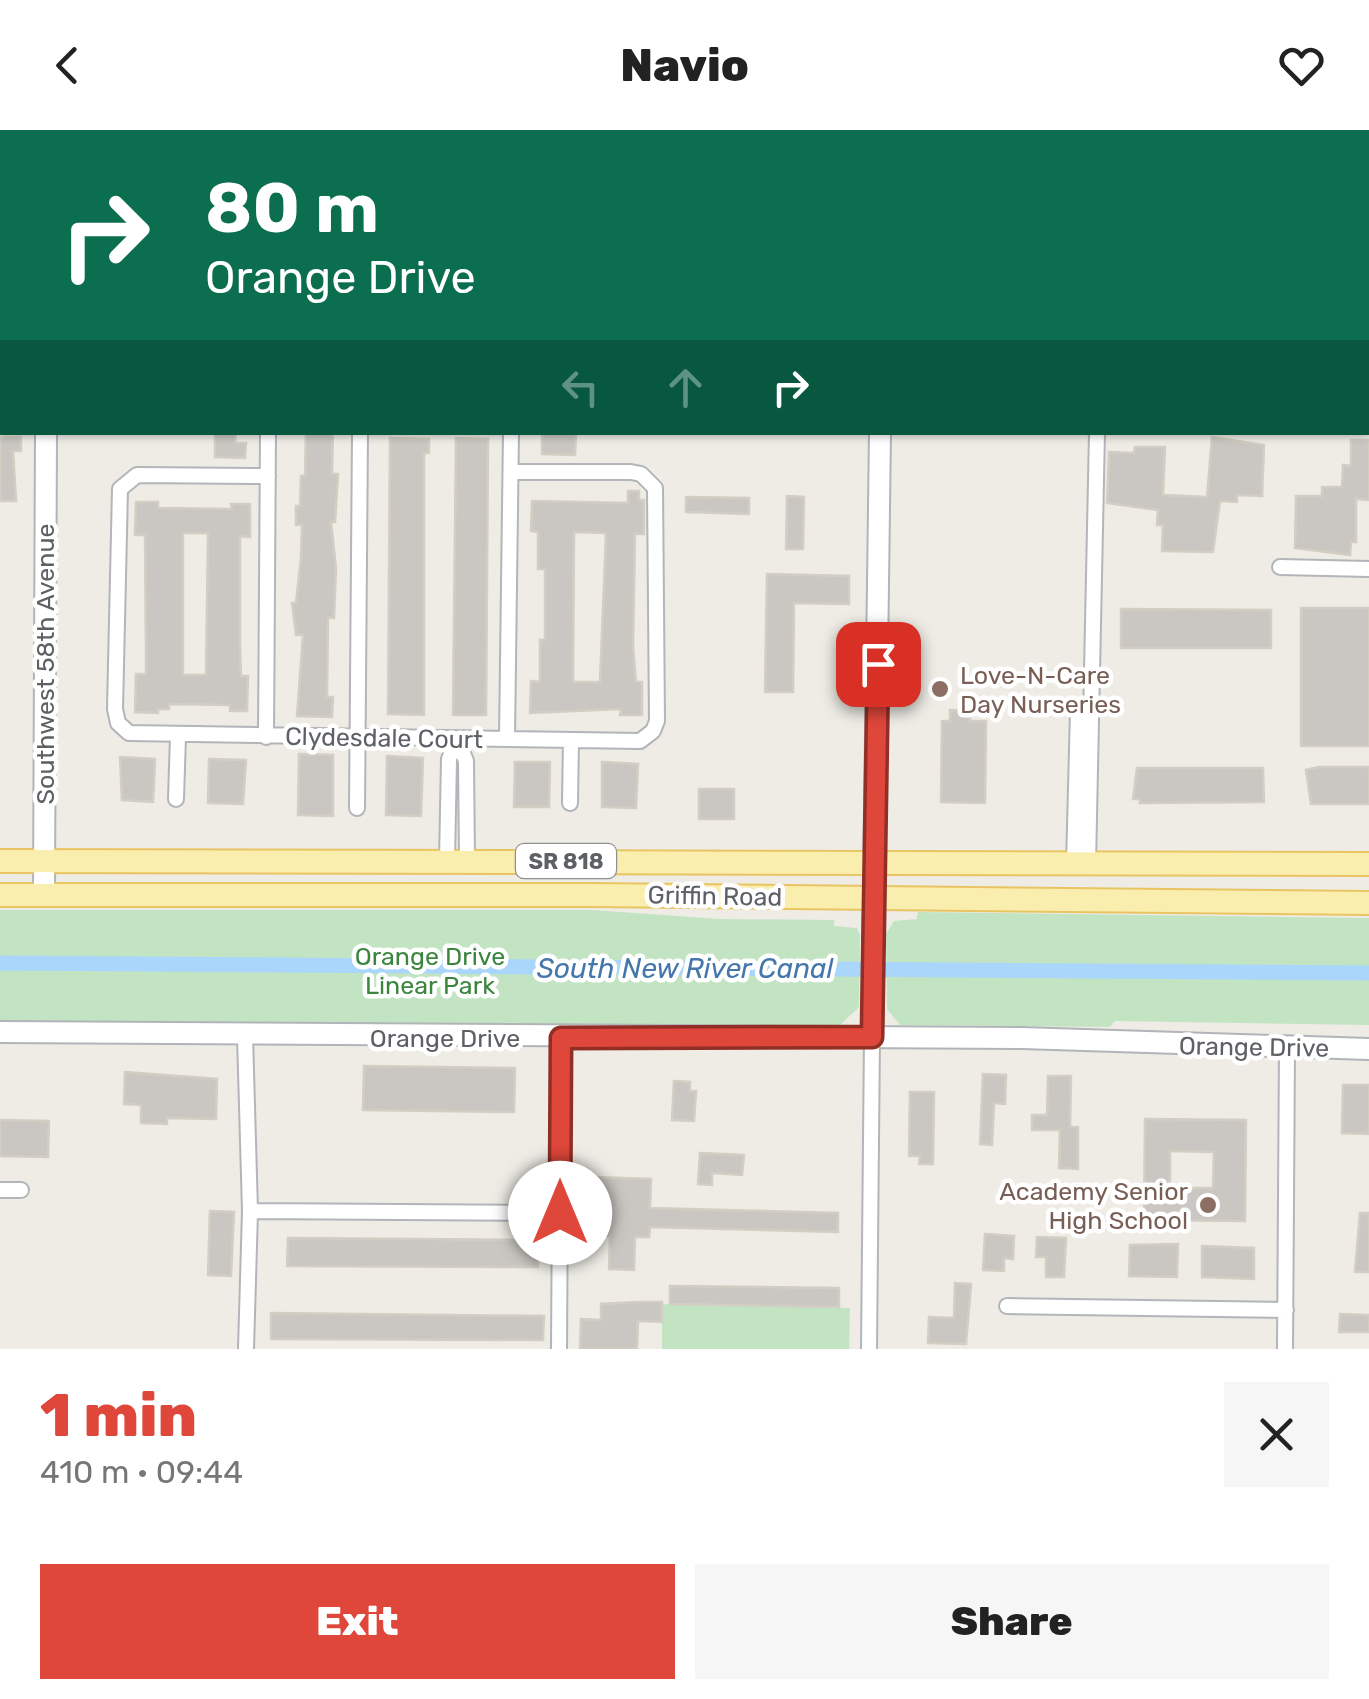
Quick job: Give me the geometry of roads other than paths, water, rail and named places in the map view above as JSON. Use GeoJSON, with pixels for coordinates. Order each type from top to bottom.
{"type":"FeatureCollection","features":[{"type":"Feature","properties":{"kind":"main road","name":"Griffin Road"},"geometry":{"type":"LineString","coordinates":[[0,861],[1369,864]]}},
{"type":"Feature","properties":{"kind":"main road"},"geometry":{"type":"LineString","coordinates":[[282,894],[290,882],[432,881],[457,861]]}},
{"type":"Feature","properties":{"kind":"main road"},"geometry":{"type":"LineString","coordinates":[[1231,902],[1274,884],[1284,864]]}},
{"type":"Feature","properties":{"kind":"main road","name":"Griffin Road"},"geometry":{"type":"LineString","coordinates":[[0,895],[1369,903]]}},
{"type":"Feature","properties":{"kind":"street","name":"Southwest 58th Avenue"},"geometry":{"type":"LineString","coordinates":[[44,896],[46,435]]}},
{"type":"Feature","properties":{"kind":"street"},"geometry":{"type":"LineString","coordinates":[[266,737],[268,435]]}},
{"type":"Feature","properties":{"kind":"street"},"geometry":{"type":"LineString","coordinates":[[357,808],[360,435]]}},
{"type":"Feature","properties":{"kind":"street"},"geometry":{"type":"LineString","coordinates":[[508,739],[511,435]]}},
{"type":"Feature","properties":{"kind":"street"},"geometry":{"type":"LineString","coordinates":[[869,1349],[880,435]]}},
{"type":"Feature","properties":{"kind":"street"},"geometry":{"type":"LineString","coordinates":[[1081,866],[1096,626],[1097,435]]}},
{"type":"Feature","properties":{"kind":"street","name":"Clydesdale Court"},"geometry":{"type":"LineString","coordinates":[[268,476],[137,475],[124,483],[117,510],[116,708],[123,728],[138,736],[628,742],[646,737],[657,721],[658,700],[658,499],[649,481],[631,472],[510,472]]}},
{"type":"Feature","properties":{"kind":"street"},"geometry":{"type":"LineString","coordinates":[[1280,567],[1369,569]]}},
{"type":"Feature","properties":{"kind":"street"},"geometry":{"type":"LineString","coordinates":[[176,799],[178,736]]}},
{"type":"Feature","properties":{"kind":"street"},"geometry":{"type":"LineString","coordinates":[[457,739],[466,761],[457,861]]}},
{"type":"Feature","properties":{"kind":"street"},"geometry":{"type":"LineString","coordinates":[[570,803],[571,740]]}},
{"type":"Feature","properties":{"kind":"street","name":"Orange Drive"},"geometry":{"type":"LineString","coordinates":[[0,1032],[872,1037],[1369,1050]]}},
{"type":"Feature","properties":{"kind":"street"},"geometry":{"type":"LineString","coordinates":[[245,1036],[250,1211],[246,1349]]}},
{"type":"Feature","properties":{"kind":"street"},"geometry":{"type":"LineString","coordinates":[[559,1349],[561,1038]]}},
{"type":"Feature","properties":{"kind":"street"},"geometry":{"type":"LineString","coordinates":[[1285,1349],[1287,1048]]}},
{"type":"Feature","properties":{"kind":"street"},"geometry":{"type":"LineString","coordinates":[[0,1190],[22,1190]]}},
{"type":"Feature","properties":{"kind":"street"},"geometry":{"type":"LineString","coordinates":[[250,1211],[560,1213]]}},
{"type":"Feature","properties":{"kind":"street"},"geometry":{"type":"LineString","coordinates":[[1007,1306],[1286,1310]]}},
{"type":"Feature","properties":{"kind":"waterway","name":"South New River Canal"},"geometry":{"type":"LineString","coordinates":[[0,963],[1369,973]]}},
{"type":"Feature","properties":{"kind":"place","name":"Love-N-Care Day Nurseries"},"geometry":{"type":"Point","coordinates":[940,689]}},
{"type":"Feature","properties":{"kind":"place","name":"Academy Senior High School"},"geometry":{"type":"Point","coordinates":[1208,1205]}},
{"type":"Feature","properties":{"kind":"park label","name":"Orange Drive Linear Park"},"geometry":{"type":"Point","coordinates":[430,970]}}]}
